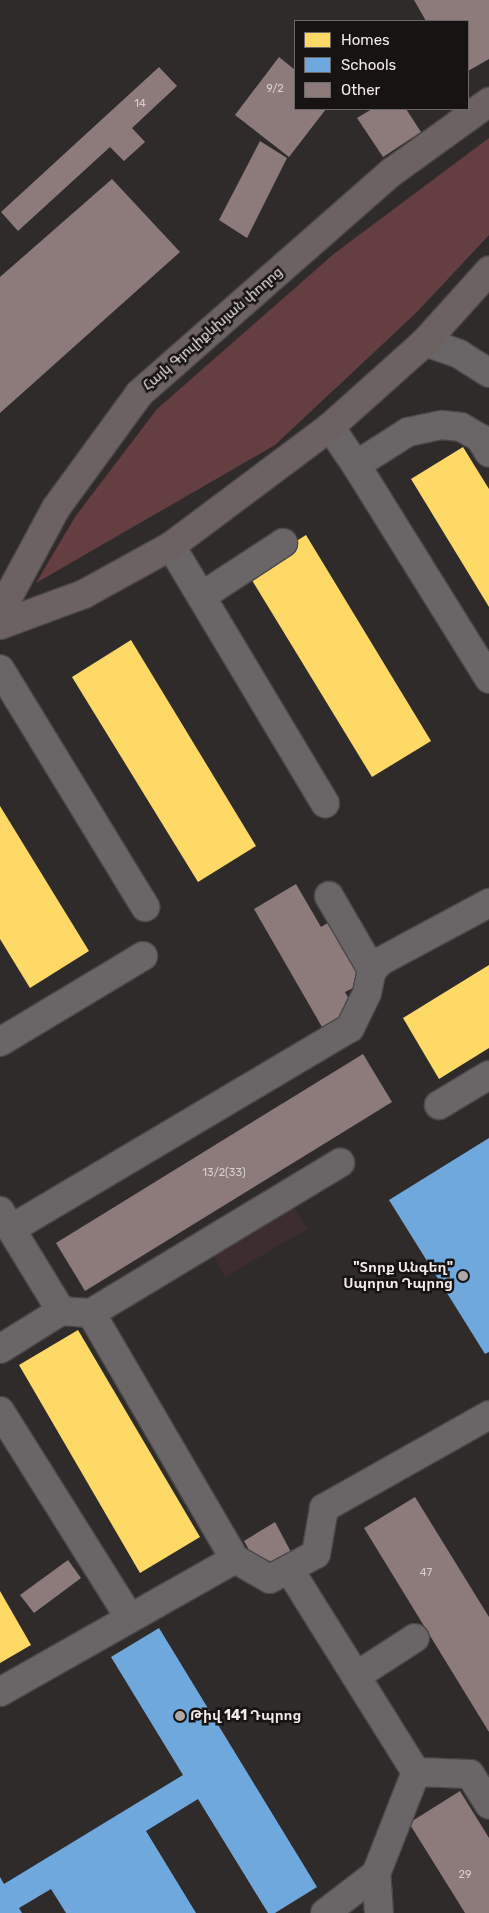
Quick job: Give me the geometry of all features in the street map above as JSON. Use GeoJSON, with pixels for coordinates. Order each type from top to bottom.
{"type":"FeatureCollection","features":[{"type":"Feature","properties":{"kind":"main road","name":"Հայկ Գյուլիքևխյան փողոց"},"geometry":{"type":"LineString","coordinates":[[0,612],[56,508],[140,393],[392,172],[489,102]]}},
{"type":"Feature","properties":{"kind":"main road"},"geometry":{"type":"LineString","coordinates":[[0,625],[84,594],[171,546],[330,427],[425,342],[489,271]]}},
{"type":"Feature","properties":{"kind":"street"},"geometry":{"type":"LineString","coordinates":[[425,342],[459,354],[489,373]]}},
{"type":"Feature","properties":{"kind":"street"},"geometry":{"type":"LineString","coordinates":[[356,465],[408,432],[442,425],[461,427],[480,438],[489,453]]}},
{"type":"Feature","properties":{"kind":"street"},"geometry":{"type":"LineString","coordinates":[[330,427],[356,465],[489,679]]}},
{"type":"Feature","properties":{"kind":"street"},"geometry":{"type":"LineString","coordinates":[[202,596],[283,543]]}},
{"type":"Feature","properties":{"kind":"street"},"geometry":{"type":"LineString","coordinates":[[171,546],[325,803]]}},
{"type":"Feature","properties":{"kind":"street"},"geometry":{"type":"LineString","coordinates":[[0,669],[145,907]]}},
{"type":"Feature","properties":{"kind":"street"},"geometry":{"type":"LineString","coordinates":[[329,896],[372,970]]}},
{"type":"Feature","properties":{"kind":"street"},"geometry":{"type":"LineString","coordinates":[[61,1311],[6,1220],[350,1028],[366,993],[372,970],[381,961],[489,903]]}},
{"type":"Feature","properties":{"kind":"street"},"geometry":{"type":"LineString","coordinates":[[4,1031],[143,956]]}},
{"type":"Feature","properties":{"kind":"street"},"geometry":{"type":"LineString","coordinates":[[439,1105],[489,1075]]}},
{"type":"Feature","properties":{"kind":"street"},"geometry":{"type":"LineString","coordinates":[[0,1349],[61,1311],[91,1314],[340,1163]]}},
{"type":"Feature","properties":{"kind":"street"},"geometry":{"type":"LineString","coordinates":[[91,1314],[235,1559],[270,1580],[316,1554],[324,1508],[488,1417]]}},
{"type":"Feature","properties":{"kind":"street"},"geometry":{"type":"LineString","coordinates":[[0,1411],[130,1618]]}},
{"type":"Feature","properties":{"kind":"street"},"geometry":{"type":"LineString","coordinates":[[0,1692],[235,1559]]}},
{"type":"Feature","properties":{"kind":"street"},"geometry":{"type":"LineString","coordinates":[[290,1569],[416,1772]]}},
{"type":"Feature","properties":{"kind":"street"},"geometry":{"type":"LineString","coordinates":[[356,1676],[415,1638]]}},
{"type":"Feature","properties":{"kind":"street"},"geometry":{"type":"LineString","coordinates":[[416,1772],[480,1769],[489,1805]]}},
{"type":"Feature","properties":{"kind":"street"},"geometry":{"type":"LineString","coordinates":[[379,1913],[376,1874],[416,1772]]}},
{"type":"Feature","properties":{"kind":"street"},"geometry":{"type":"LineString","coordinates":[[325,1913],[376,1874]]}},
{"type":"Feature","properties":{"kind":"shaded area"},"geometry":{"type":"Polygon","coordinates":[[[489,138],[489,235],[417,312],[275,445],[36,583],[75,517],[157,409],[335,253],[489,138]]]}},
{"type":"Feature","properties":{"kind":"shaded area"},"geometry":{"type":"Polygon","coordinates":[[[293,1206],[307,1229],[225,1277],[212,1253],[293,1206]]]}},
{"type":"Feature","properties":{"kind":"building: Homes"},"geometry":{"type":"Polygon","coordinates":[[[463,447],[489,489],[489,607],[411,479],[463,447]]]}},
{"type":"Feature","properties":{"kind":"building: Homes"},"geometry":{"type":"Polygon","coordinates":[[[306,535],[431,741],[372,777],[247,572],[306,535]]]}},
{"type":"Feature","properties":{"kind":"building: Homes"},"geometry":{"type":"Polygon","coordinates":[[[131,640],[256,846],[198,882],[72,677],[131,640]]]}},
{"type":"Feature","properties":{"kind":"building: Homes"},"geometry":{"type":"Polygon","coordinates":[[[0,806],[89,951],[30,988],[0,939],[0,806]]]}},
{"type":"Feature","properties":{"kind":"building: Homes"},"geometry":{"type":"Polygon","coordinates":[[[489,965],[489,1048],[439,1079],[403,1018],[489,965]]]}},
{"type":"Feature","properties":{"kind":"building: Homes"},"geometry":{"type":"Polygon","coordinates":[[[78,1330],[200,1537],[140,1573],[19,1365],[78,1330]]]}},
{"type":"Feature","properties":{"kind":"building: Homes"},"geometry":{"type":"Polygon","coordinates":[[[0,1591],[31,1645],[0,1663],[0,1591]]]}},
{"type":"Feature","properties":{"kind":"building: Schools","name":"\"Տորք Անգեղ\" Սպորտ Դպրոց"},"geometry":{"type":"Polygon","coordinates":[[[489,1138],[489,1352],[485,1354],[389,1200],[489,1138]]]}},
{"type":"Feature","properties":{"kind":"building: Schools","name":"Թիվ 141 Դպրոց"},"geometry":{"type":"Polygon","coordinates":[[[159,1628],[317,1887],[275,1913],[268,1913],[198,1799],[146,1831],[196,1913],[66,1913],[51,1889],[19,1908],[22,1913],[0,1913],[0,1877],[4,1884],[183,1775],[111,1657],[159,1628]]]}},
{"type":"Feature","properties":{"kind":"building: Other"},"geometry":{"type":"Polygon","coordinates":[[[414,0],[489,0],[489,59],[469,70],[469,20],[425,20],[414,0]]]}},
{"type":"Feature","properties":{"kind":"building: Other"},"geometry":{"type":"Polygon","coordinates":[[[279,57],[294,69],[294,110],[325,110],[289,157],[235,115],[279,57]]]}},
{"type":"Feature","properties":{"kind":"building: Other"},"geometry":{"type":"Polygon","coordinates":[[[159,67],[177,86],[132,128],[145,142],[124,161],[110,147],[18,231],[1,212],[159,67]]]}},
{"type":"Feature","properties":{"kind":"building: Other"},"geometry":{"type":"Polygon","coordinates":[[[370,110],[407,110],[421,132],[383,157],[357,118],[370,110]]]}},
{"type":"Feature","properties":{"kind":"building: Other"},"geometry":{"type":"Polygon","coordinates":[[[260,141],[287,158],[247,238],[219,220],[260,141]]]}},
{"type":"Feature","properties":{"kind":"building: Other"},"geometry":{"type":"Polygon","coordinates":[[[112,179],[180,252],[0,413],[0,277],[112,179]]]}},
{"type":"Feature","properties":{"kind":"building: Other"},"geometry":{"type":"Polygon","coordinates":[[[296,884],[321,927],[331,921],[363,976],[357,986],[345,992],[351,1003],[344,1007],[344,1014],[322,1027],[254,909],[296,884]]]}},
{"type":"Feature","properties":{"kind":"building: Other"},"geometry":{"type":"Polygon","coordinates":[[[363,1054],[392,1102],[85,1291],[56,1243],[363,1054]]]}},
{"type":"Feature","properties":{"kind":"building: Other"},"geometry":{"type":"Polygon","coordinates":[[[415,1497],[489,1617],[489,1732],[364,1528],[415,1497]]]}},
{"type":"Feature","properties":{"kind":"building: Other"},"geometry":{"type":"Polygon","coordinates":[[[275,1522],[291,1552],[275,1562],[265,1560],[256,1562],[244,1541],[275,1522]]]}},
{"type":"Feature","properties":{"kind":"building: Other"},"geometry":{"type":"Polygon","coordinates":[[[68,1560],[81,1578],[34,1613],[20,1595],[68,1560]]]}},
{"type":"Feature","properties":{"kind":"building: Other"},"geometry":{"type":"Polygon","coordinates":[[[460,1791],[489,1838],[489,1913],[465,1913],[409,1823],[460,1791]]]}},
{"type":"Feature","properties":{"kind":"place","name":"\"Տորք Անգեղ\" Սպորտ Դպրոց"},"geometry":{"type":"Point","coordinates":[463,1276]}},
{"type":"Feature","properties":{"kind":"place","name":"Թիվ 141 Դպրոց"},"geometry":{"type":"Point","coordinates":[180,1716]}}]}
